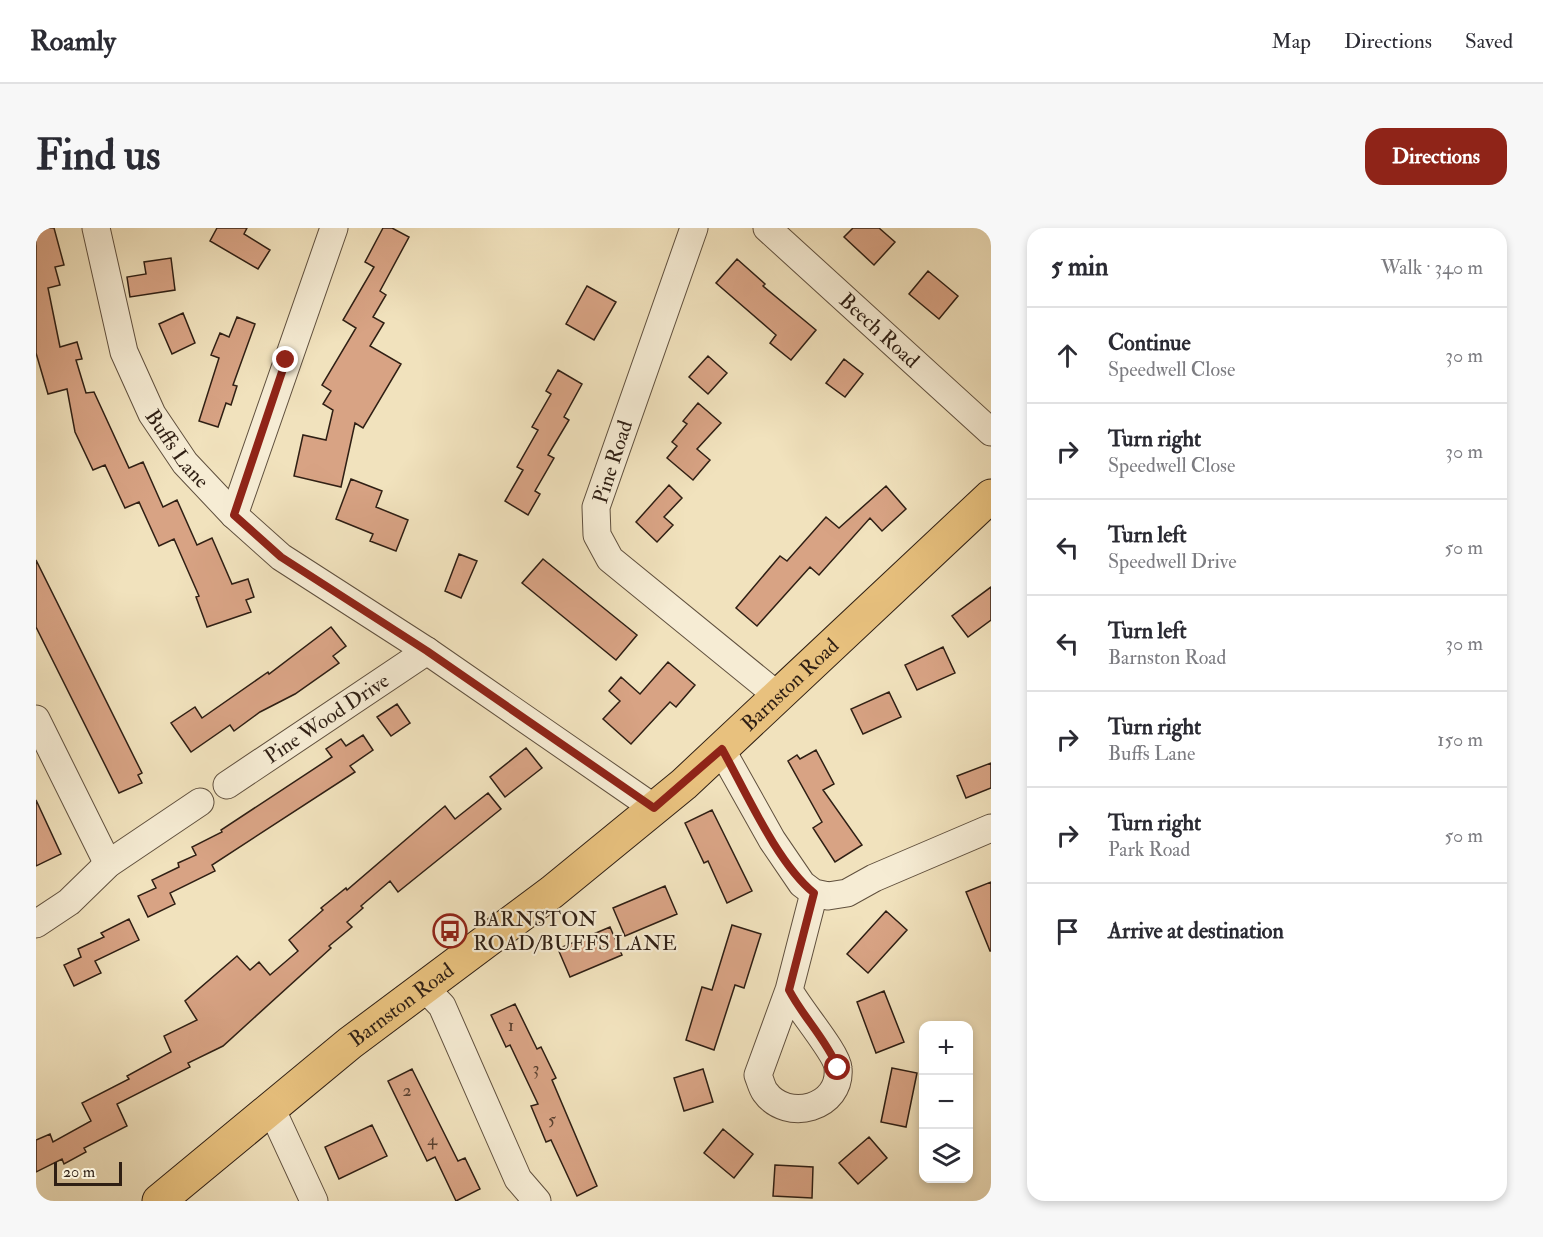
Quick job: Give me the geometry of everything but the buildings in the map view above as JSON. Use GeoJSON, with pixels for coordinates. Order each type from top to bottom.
{"type":"FeatureCollection","features":[{"type":"Feature","properties":{"kind":"main road","name":"Barnston Road"},"geometry":{"type":"LineString","coordinates":[[159,1201],[271,1108],[424,987],[552,892],[654,808],[722,749],[991,496]]}},
{"type":"Feature","properties":{"kind":"street","name":"Buffs Lane"},"geometry":{"type":"LineString","coordinates":[[96,228],[124,352],[152,414],[185,463],[234,515],[281,557],[427,651],[654,808]]}},
{"type":"Feature","properties":{"kind":"street"},"geometry":{"type":"LineString","coordinates":[[234,515],[334,228]]}},
{"type":"Feature","properties":{"kind":"street","name":"Pine Road"},"geometry":{"type":"LineString","coordinates":[[694,228],[596,507],[597,535],[610,559],[778,696]]}},
{"type":"Feature","properties":{"kind":"street","name":"Beech Road"},"geometry":{"type":"LineString","coordinates":[[766,228],[991,432]]}},
{"type":"Feature","properties":{"kind":"street","name":"Pine Wood Drive"},"geometry":{"type":"LineString","coordinates":[[226,785],[427,651]]}},
{"type":"Feature","properties":{"kind":"street"},"geometry":{"type":"LineString","coordinates":[[36,719],[108,864]]}},
{"type":"Feature","properties":{"kind":"street"},"geometry":{"type":"LineString","coordinates":[[722,749],[772,840],[802,884],[814,893],[828,896],[847,894],[874,878],[991,828]]}},
{"type":"Feature","properties":{"kind":"street"},"geometry":{"type":"LineString","coordinates":[[36,924],[69,902],[108,864],[200,802]]}},
{"type":"Feature","properties":{"kind":"street"},"geometry":{"type":"LineString","coordinates":[[789,990],[814,893]]}},
{"type":"Feature","properties":{"kind":"street"},"geometry":{"type":"LineString","coordinates":[[424,987],[442,1006],[518,1179],[537,1201]]}},
{"type":"Feature","properties":{"kind":"street"},"geometry":{"type":"LineString","coordinates":[[271,1108],[314,1201]]}},
{"type":"Feature","properties":{"kind":"place","name":"BARNSTON ROAD/BUFFS LANE"},"geometry":{"type":"Point","coordinates":[450,931]}},
{"type":"Feature","properties":{"kind":"route"},"geometry":{"type":"LineString","coordinates":[[286,360],[234,515],[281,557],[427,651],[654,808],[722,749],[772,840],[802,884],[814,893],[789,990],[800,1011],[832,1053],[838,1068]]}}]}
